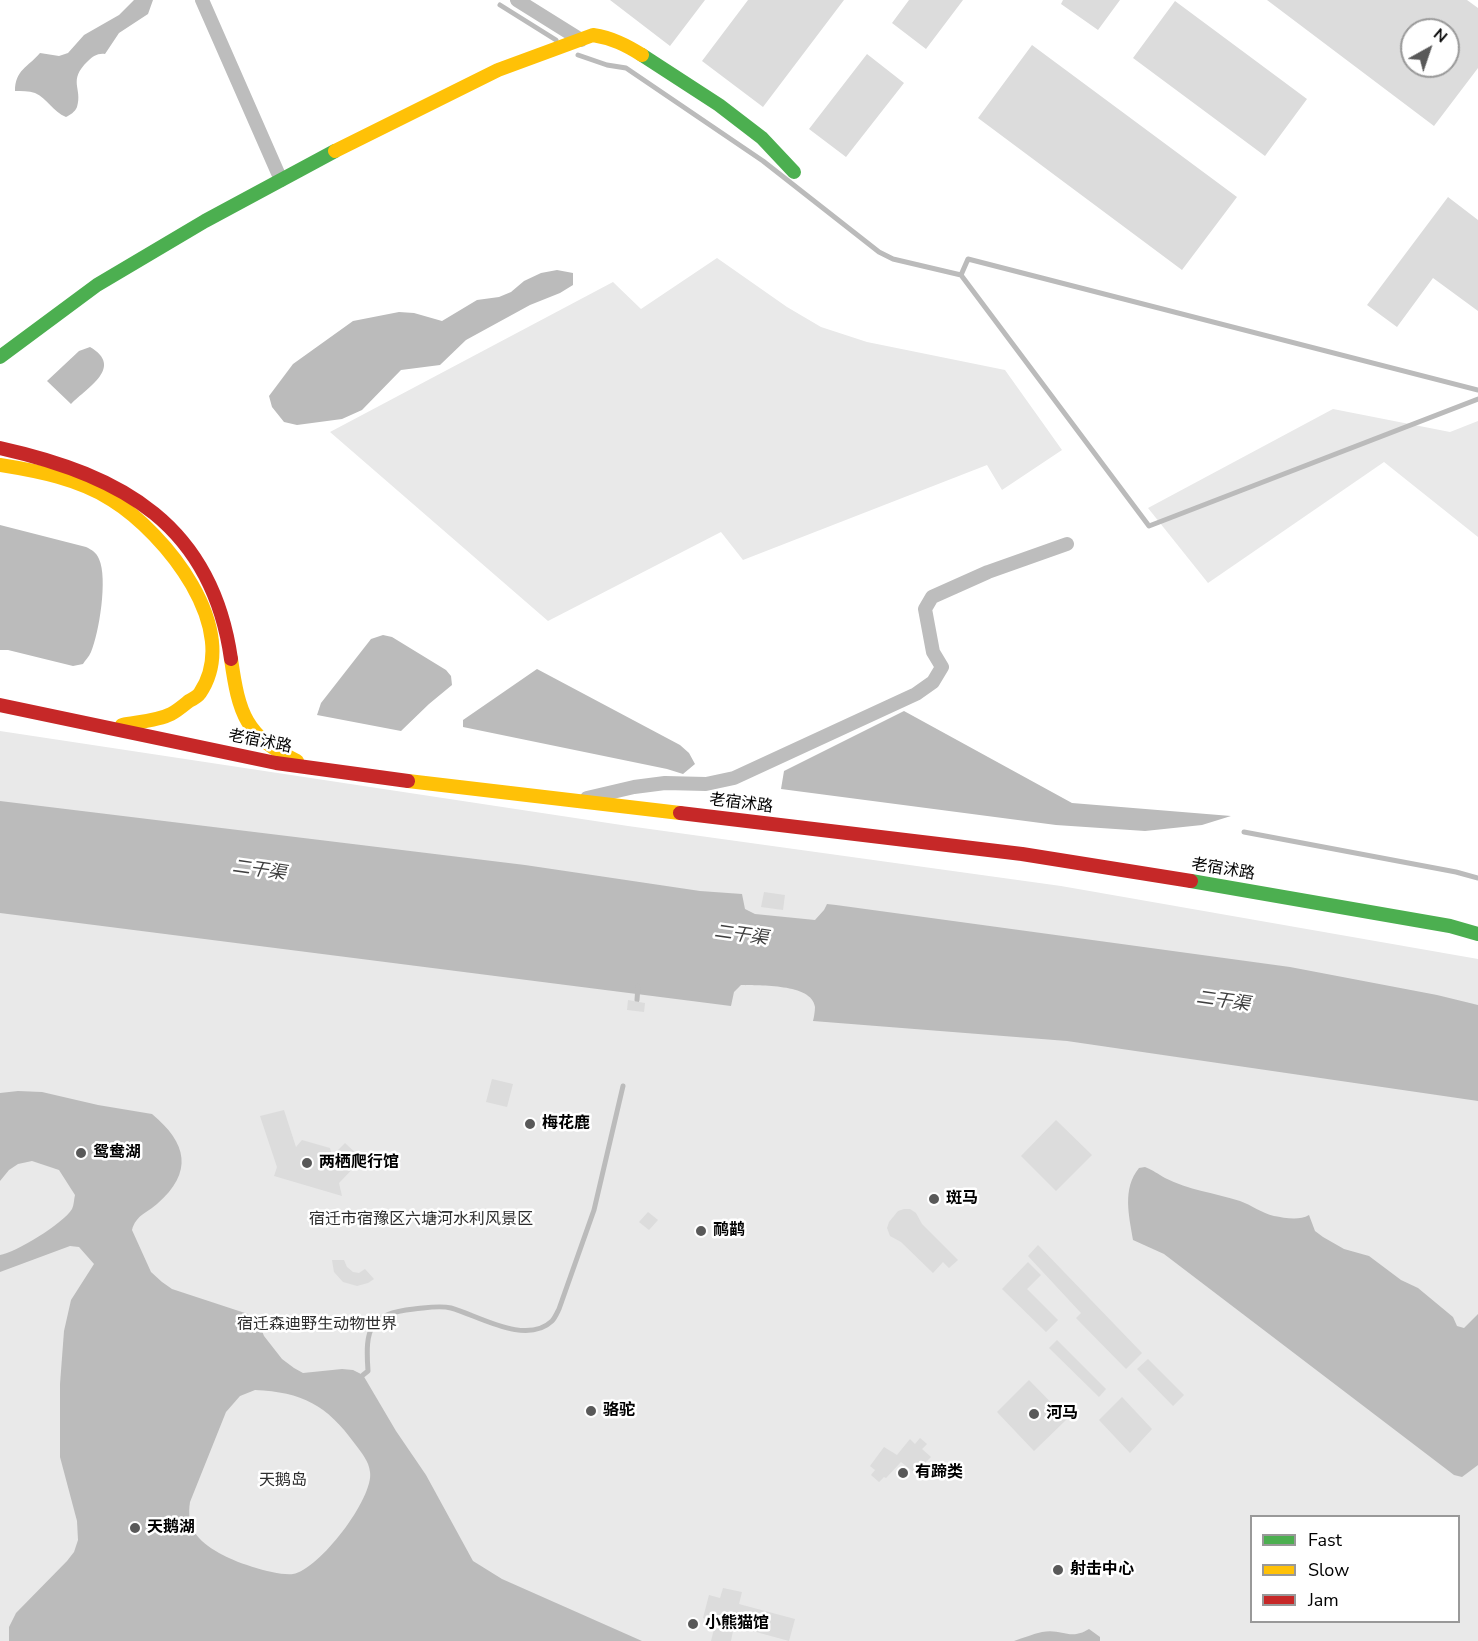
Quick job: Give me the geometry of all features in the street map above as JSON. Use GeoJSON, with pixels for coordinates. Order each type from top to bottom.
{"type":"FeatureCollection","features":[{"type":"Feature","properties":{"kind":"main road"},"geometry":{"type":"LineString","coordinates":[[0,357],[97,285],[205,221],[498,70],[593,35],[608,37],[623,43],[719,105],[762,138],[794,172]]}},
{"type":"Feature","properties":{"kind":"main road"},"geometry":{"type":"LineString","coordinates":[[0,448],[63,463],[97,476],[131,494],[158,516],[186,547],[216,596],[223,614],[238,696],[249,727],[268,746],[310,768]]}},
{"type":"Feature","properties":{"kind":"main road"},"geometry":{"type":"LineString","coordinates":[[0,465],[57,477],[91,490],[122,506],[149,528],[174,556],[201,604],[208,622],[214,656],[211,674],[201,693],[172,715],[153,722],[101,726]]}},
{"type":"Feature","properties":{"kind":"main road","name":"老宿沭路"},"geometry":{"type":"LineString","coordinates":[[0,705],[255,759],[310,768],[1022,854],[1450,926],[1478,934]]}},
{"type":"Feature","properties":{"kind":"street"},"geometry":{"type":"LineString","coordinates":[[202,0],[281,180]]}},
{"type":"Feature","properties":{"kind":"street"},"geometry":{"type":"LineString","coordinates":[[517,0],[581,40]]}},
{"type":"Feature","properties":{"kind":"street"},"geometry":{"type":"LineString","coordinates":[[576,801],[634,787],[665,783],[706,784],[734,778],[916,694],[933,682],[942,667],[933,652],[925,609],[932,597],[988,573],[1067,544]]}},
{"type":"Feature","properties":{"kind":"green space"},"geometry":{"type":"Polygon","coordinates":[[[717,258],[787,307],[821,327],[867,342],[1005,370],[1062,450],[1002,490],[987,465],[743,560],[721,532],[548,621],[330,432],[613,282],[641,309],[717,258]]]}},
{"type":"Feature","properties":{"kind":"green space"},"geometry":{"type":"Polygon","coordinates":[[[1333,409],[1450,432],[1478,421],[1478,537],[1384,462],[1208,583],[1148,508],[1333,409]]]}},
{"type":"Feature","properties":{"kind":"green space","name":"宿迁市宿豫区六塘河水利风景区"},"geometry":{"type":"Polygon","coordinates":[[[0,731],[628,826],[1061,886],[1478,959],[1478,1641],[0,1641],[0,731]]]}},
{"type":"Feature","properties":{"kind":"water"},"geometry":{"type":"Polygon","coordinates":[[[134,0],[153,0],[148,14],[119,33],[105,54],[94,56],[82,68],[77,79],[77,107],[72,113],[66,117],[35,93],[15,91],[20,73],[40,53],[59,56],[68,53],[84,35],[119,15],[134,0]]]}},
{"type":"Feature","properties":{"kind":"water"},"geometry":{"type":"Polygon","coordinates":[[[557,270],[573,273],[573,285],[530,305],[466,340],[440,365],[401,370],[362,410],[342,419],[297,425],[284,422],[272,407],[269,396],[293,364],[353,321],[399,312],[414,313],[442,321],[477,300],[499,297],[541,273],[557,270]]]}},
{"type":"Feature","properties":{"kind":"water"},"geometry":{"type":"Polygon","coordinates":[[[90,347],[100,354],[104,362],[103,369],[100,377],[71,404],[47,381],[79,351],[90,347]]]}},
{"type":"Feature","properties":{"kind":"water"},"geometry":{"type":"Polygon","coordinates":[[[0,525],[86,547],[98,557],[102,568],[103,592],[94,644],[83,664],[73,666],[0,650],[0,525]]]}},
{"type":"Feature","properties":{"kind":"water"},"geometry":{"type":"Polygon","coordinates":[[[383,635],[392,637],[446,670],[451,676],[452,685],[401,731],[317,715],[321,703],[371,639],[383,635]]]}},
{"type":"Feature","properties":{"kind":"water"},"geometry":{"type":"Polygon","coordinates":[[[537,669],[680,745],[689,753],[695,764],[683,774],[463,727],[463,720],[537,669]]]}},
{"type":"Feature","properties":{"kind":"water"},"geometry":{"type":"Polygon","coordinates":[[[904,711],[1072,803],[1231,816],[1202,825],[1145,831],[1056,825],[781,789],[784,771],[904,711]]]}},
{"type":"Feature","properties":{"kind":"water","name":"二干渠"},"geometry":{"type":"Polygon","coordinates":[[[0,801],[525,865],[700,891],[742,894],[745,909],[755,914],[815,920],[827,904],[836,905],[1290,967],[1437,995],[1478,1005],[1478,1101],[1067,1041],[813,1021],[815,1007],[812,999],[805,994],[784,987],[741,985],[734,992],[731,1006],[0,913],[0,801]]]}},
{"type":"Feature","properties":{"kind":"water"},"geometry":{"type":"Polygon","coordinates":[[[42,1092],[152,1114],[173,1136],[179,1147],[181,1169],[177,1181],[169,1192],[139,1218],[132,1230],[151,1272],[172,1289],[248,1314],[260,1326],[264,1336],[282,1359],[303,1373],[342,1369],[353,1370],[363,1375],[396,1431],[426,1475],[473,1561],[502,1579],[642,1641],[9,1641],[9,1627],[16,1613],[67,1561],[74,1552],[78,1540],[77,1521],[60,1457],[60,1384],[64,1331],[71,1300],[94,1264],[79,1247],[70,1246],[0,1272],[0,1255],[27,1243],[59,1222],[72,1209],[75,1195],[59,1170],[32,1161],[18,1164],[9,1170],[0,1181],[0,1093],[42,1092]],[[255,1390],[240,1396],[226,1412],[190,1502],[189,1511],[192,1526],[199,1538],[219,1553],[255,1568],[293,1574],[304,1570],[317,1560],[343,1531],[363,1498],[369,1484],[370,1472],[360,1450],[334,1419],[312,1403],[272,1391],[255,1390]]]}},
{"type":"Feature","properties":{"kind":"water"},"geometry":{"type":"Polygon","coordinates":[[[1145,1167],[1174,1182],[1240,1201],[1274,1216],[1296,1218],[1309,1215],[1315,1231],[1323,1237],[1344,1249],[1369,1256],[1401,1280],[1418,1288],[1453,1317],[1457,1326],[1464,1328],[1478,1314],[1478,1465],[1462,1477],[1454,1475],[1164,1254],[1133,1240],[1128,1202],[1130,1185],[1139,1168],[1145,1167]]]}},
{"type":"Feature","properties":{"kind":"water"},"geometry":{"type":"Polygon","coordinates":[[[1089,1629],[1100,1637],[1100,1641],[1014,1641],[1042,1632],[1076,1634],[1089,1629]]]}},
{"type":"Feature","properties":{"kind":"building"},"geometry":{"type":"Polygon","coordinates":[[[610,0],[705,0],[670,46],[610,0]]]}},
{"type":"Feature","properties":{"kind":"building"},"geometry":{"type":"Polygon","coordinates":[[[748,0],[844,0],[763,107],[702,61],[748,0]]]}},
{"type":"Feature","properties":{"kind":"building"},"geometry":{"type":"Polygon","coordinates":[[[909,0],[963,0],[926,49],[892,23],[909,0]]]}},
{"type":"Feature","properties":{"kind":"building"},"geometry":{"type":"Polygon","coordinates":[[[1063,0],[1120,0],[1098,30],[1061,4],[1063,0]]]}},
{"type":"Feature","properties":{"kind":"building"},"geometry":{"type":"Polygon","coordinates":[[[1267,0],[1467,0],[1478,8],[1478,68],[1434,126],[1267,0]]]}},
{"type":"Feature","properties":{"kind":"building"},"geometry":{"type":"Polygon","coordinates":[[[1175,1],[1307,99],[1265,156],[1133,58],[1175,1]]]}},
{"type":"Feature","properties":{"kind":"building"},"geometry":{"type":"Polygon","coordinates":[[[1032,45],[1237,197],[1182,270],[978,118],[1032,45]]]}},
{"type":"Feature","properties":{"kind":"building"},"geometry":{"type":"Polygon","coordinates":[[[867,54],[904,83],[846,157],[809,129],[867,54]]]}},
{"type":"Feature","properties":{"kind":"building"},"geometry":{"type":"Polygon","coordinates":[[[1448,197],[1478,220],[1478,311],[1433,278],[1397,327],[1367,305],[1448,197]]]}},
{"type":"Feature","properties":{"kind":"building"},"geometry":{"type":"Polygon","coordinates":[[[764,892],[785,895],[783,910],[761,907],[764,892]]]}},
{"type":"Feature","properties":{"kind":"building"},"geometry":{"type":"Polygon","coordinates":[[[628,1000],[645,1003],[644,1012],[627,1010],[628,1000]]]}},
{"type":"Feature","properties":{"kind":"building"},"geometry":{"type":"Polygon","coordinates":[[[492,1079],[513,1084],[507,1107],[486,1102],[492,1079]]]}},
{"type":"Feature","properties":{"kind":"building"},"geometry":{"type":"Polygon","coordinates":[[[284,1110],[296,1147],[302,1140],[330,1148],[332,1156],[345,1143],[362,1159],[339,1183],[342,1196],[274,1176],[277,1167],[260,1116],[284,1110]]]}},
{"type":"Feature","properties":{"kind":"building"},"geometry":{"type":"Polygon","coordinates":[[[1056,1120],[1092,1155],[1056,1191],[1021,1156],[1056,1120]]]}},
{"type":"Feature","properties":{"kind":"building"},"geometry":{"type":"Polygon","coordinates":[[[910,1209],[916,1213],[922,1224],[958,1260],[949,1268],[943,1262],[933,1273],[901,1242],[890,1236],[887,1228],[889,1222],[898,1211],[910,1209]]]}},
{"type":"Feature","properties":{"kind":"building"},"geometry":{"type":"Polygon","coordinates":[[[648,1212],[658,1220],[649,1230],[639,1222],[648,1212]]]}},
{"type":"Feature","properties":{"kind":"building"},"geometry":{"type":"Polygon","coordinates":[[[1038,1245],[1142,1353],[1126,1369],[1076,1318],[1081,1313],[1028,1256],[1038,1245]]]}},
{"type":"Feature","properties":{"kind":"building"},"geometry":{"type":"Polygon","coordinates":[[[332,1260],[344,1260],[353,1272],[359,1273],[365,1269],[374,1279],[357,1286],[343,1282],[334,1272],[332,1260]]]}},
{"type":"Feature","properties":{"kind":"building"},"geometry":{"type":"Polygon","coordinates":[[[1028,1262],[1041,1275],[1027,1289],[1058,1320],[1046,1332],[1002,1289],[1028,1262]]]}},
{"type":"Feature","properties":{"kind":"building"},"geometry":{"type":"Polygon","coordinates":[[[1057,1340],[1106,1389],[1099,1397],[1049,1348],[1057,1340]]]}},
{"type":"Feature","properties":{"kind":"building"},"geometry":{"type":"Polygon","coordinates":[[[1148,1359],[1184,1395],[1173,1406],[1137,1369],[1148,1359]]]}},
{"type":"Feature","properties":{"kind":"building"},"geometry":{"type":"Polygon","coordinates":[[[1029,1380],[1067,1419],[1034,1451],[997,1412],[1029,1380]]]}},
{"type":"Feature","properties":{"kind":"building"},"geometry":{"type":"Polygon","coordinates":[[[1122,1397],[1152,1429],[1130,1453],[1099,1420],[1122,1397]]]}},
{"type":"Feature","properties":{"kind":"building"},"geometry":{"type":"Polygon","coordinates":[[[920,1438],[927,1444],[922,1449],[931,1457],[915,1473],[901,1462],[879,1482],[871,1475],[875,1470],[870,1466],[884,1447],[897,1455],[910,1439],[915,1444],[920,1438]]]}},
{"type":"Feature","properties":{"kind":"building"},"geometry":{"type":"Polygon","coordinates":[[[723,1588],[742,1592],[739,1604],[795,1619],[789,1641],[734,1626],[731,1641],[711,1641],[716,1621],[703,1618],[709,1595],[720,1598],[723,1588]]]}},
{"type":"Feature","properties":{"kind":"waterway"},"geometry":{"type":"LineString","coordinates":[[500,5],[556,40]]}},
{"type":"Feature","properties":{"kind":"waterway"},"geometry":{"type":"LineString","coordinates":[[578,55],[607,65],[626,68],[763,161],[879,252],[893,259],[961,275],[1149,526],[1478,399]]}},
{"type":"Feature","properties":{"kind":"waterway"},"geometry":{"type":"LineString","coordinates":[[961,275],[968,259],[1478,390]]}},
{"type":"Feature","properties":{"kind":"waterway"},"geometry":{"type":"LineString","coordinates":[[1244,832],[1478,878]]}},
{"type":"Feature","properties":{"kind":"waterway"},"geometry":{"type":"LineString","coordinates":[[637,1000],[638,986]]}},
{"type":"Feature","properties":{"kind":"waterway"},"geometry":{"type":"LineString","coordinates":[[363,1375],[368,1371],[369,1334],[373,1326],[379,1319],[399,1311],[446,1307],[515,1330],[541,1328],[552,1321],[559,1309],[594,1210],[623,1086]]}},
{"type":"Feature","properties":{"kind":"traffic: fast"},"geometry":{"type":"LineString","coordinates":[[642,55],[719,105],[762,138],[794,172]]}},
{"type":"Feature","properties":{"kind":"traffic: fast"},"geometry":{"type":"LineString","coordinates":[[0,357],[97,285],[205,221],[335,151]]}},
{"type":"Feature","properties":{"kind":"traffic: fast"},"geometry":{"type":"LineString","coordinates":[[1191,881],[1450,926],[1478,934]]}},
{"type":"Feature","properties":{"kind":"traffic: slow"},"geometry":{"type":"LineString","coordinates":[[335,151],[498,70],[593,35],[619,42],[642,55]]}},
{"type":"Feature","properties":{"kind":"traffic: slow"},"geometry":{"type":"LineString","coordinates":[[0,465],[72,481],[112,500],[133,515],[154,535],[192,585],[205,613],[212,640],[211,668],[200,693],[176,711],[165,716],[122,725]]}},
{"type":"Feature","properties":{"kind":"traffic: slow"},"geometry":{"type":"LineString","coordinates":[[231,659],[237,695],[255,732],[280,752],[297,761]]}},
{"type":"Feature","properties":{"kind":"traffic: slow"},"geometry":{"type":"LineString","coordinates":[[408,781],[680,813]]}},
{"type":"Feature","properties":{"kind":"traffic: jam"},"geometry":{"type":"LineString","coordinates":[[0,448],[44,459],[85,474],[122,491],[154,513],[182,540],[204,573],[221,613],[231,659]]}},
{"type":"Feature","properties":{"kind":"traffic: jam"},"geometry":{"type":"LineString","coordinates":[[0,705],[276,763],[408,781]]}},
{"type":"Feature","properties":{"kind":"traffic: jam"},"geometry":{"type":"LineString","coordinates":[[680,813],[1022,854],[1191,881]]}},
{"type":"Feature","properties":{"kind":"place","name":"梅花鹿"},"geometry":{"type":"Point","coordinates":[530,1124]}},
{"type":"Feature","properties":{"kind":"place","name":"鸳鸯湖"},"geometry":{"type":"Point","coordinates":[81,1153]}},
{"type":"Feature","properties":{"kind":"place","name":"两栖爬行馆"},"geometry":{"type":"Point","coordinates":[307,1163]}},
{"type":"Feature","properties":{"kind":"place","name":"斑马"},"geometry":{"type":"Point","coordinates":[934,1199]}},
{"type":"Feature","properties":{"kind":"place","name":"鸸鹋"},"geometry":{"type":"Point","coordinates":[701,1231]}},
{"type":"Feature","properties":{"kind":"place","name":"骆驼"},"geometry":{"type":"Point","coordinates":[591,1411]}},
{"type":"Feature","properties":{"kind":"place","name":"河马"},"geometry":{"type":"Point","coordinates":[1034,1414]}},
{"type":"Feature","properties":{"kind":"place","name":"有蹄类"},"geometry":{"type":"Point","coordinates":[903,1473]}},
{"type":"Feature","properties":{"kind":"place","name":"天鹅湖"},"geometry":{"type":"Point","coordinates":[135,1528]}},
{"type":"Feature","properties":{"kind":"place","name":"射击中心"},"geometry":{"type":"Point","coordinates":[1058,1570]}},
{"type":"Feature","properties":{"kind":"place","name":"小熊猫馆"},"geometry":{"type":"Point","coordinates":[693,1624]}},
{"type":"Feature","properties":{"kind":"park label","name":"宿迁森迪野生动物世界"},"geometry":{"type":"Point","coordinates":[317,1325]}},
{"type":"Feature","properties":{"kind":"park label","name":"天鹅岛"},"geometry":{"type":"Point","coordinates":[283,1481]}}]}
